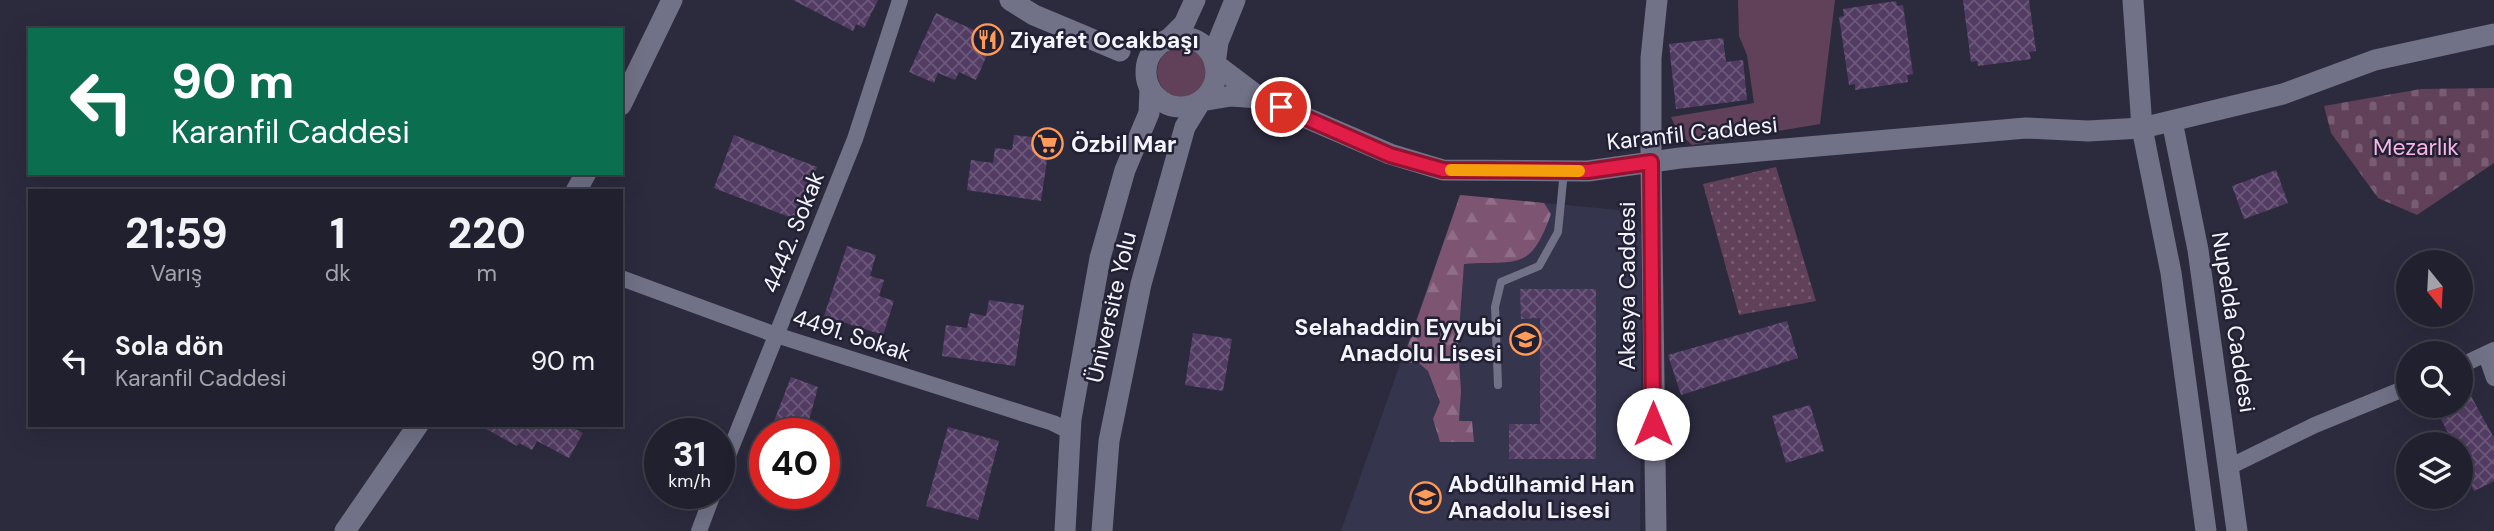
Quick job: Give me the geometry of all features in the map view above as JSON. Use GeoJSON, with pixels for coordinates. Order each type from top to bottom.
{"type":"FeatureCollection","features":[{"type":"Feature","properties":{"kind":"street"},"geometry":{"type":"LineString","coordinates":[[623,100],[673,0]]}},
{"type":"Feature","properties":{"kind":"street","name":"4442. Sokak"},"geometry":{"type":"LineString","coordinates":[[735,438],[855,139],[900,0]]}},
{"type":"Feature","properties":{"kind":"street"},"geometry":{"type":"LineString","coordinates":[[1010,0],[1034,15],[1120,51],[1133,60],[1148,83],[1168,104],[1179,107],[1231,96],[1260,98]]}},
{"type":"Feature","properties":{"kind":"street"},"geometry":{"type":"LineString","coordinates":[[1065,531],[1071,432],[1101,258],[1125,170],[1149,113],[1146,66],[1163,43],[1184,24],[1195,0]]}},
{"type":"Feature","properties":{"kind":"street"},"geometry":{"type":"LineString","coordinates":[[1201,101],[1215,83],[1218,42],[1236,0]]}},
{"type":"Feature","properties":{"kind":"street","name":"Akasya Caddesi"},"geometry":{"type":"LineString","coordinates":[[1656,531],[1651,58],[1657,0]]}},
{"type":"Feature","properties":{"kind":"street"},"geometry":{"type":"LineString","coordinates":[[2133,0],[2142,128],[2171,273],[2206,531]]}},
{"type":"Feature","properties":{"kind":"street","name":"Karanfil Caddesi"},"geometry":{"type":"LineString","coordinates":[[1260,98],[1390,155],[1443,170],[1564,171],[2026,128],[2088,131],[2142,128],[2283,94],[2375,60],[2494,34]]}},
{"type":"Feature","properties":{"kind":"street"},"geometry":{"type":"LineString","coordinates":[[1120,51],[1163,43],[1179,37],[1201,43],[1215,64],[1260,98]]}},
{"type":"Feature","properties":{"kind":"street","name":"Üniversite Yolu"},"geometry":{"type":"LineString","coordinates":[[1102,531],[1109,440],[1141,284],[1181,140],[1201,101]]}},
{"type":"Feature","properties":{"kind":"street","name":"Nupelda Caddesi"},"geometry":{"type":"LineString","coordinates":[[2172,121],[2198,250],[2237,531]]}},
{"type":"Feature","properties":{"kind":"street","name":"4491. Sokak"},"geometry":{"type":"LineString","coordinates":[[623,279],[776,335],[1052,423],[1071,432]]}},
{"type":"Feature","properties":{"kind":"street"},"geometry":{"type":"LineString","coordinates":[[2473,360],[2490,353],[2494,378]]}},
{"type":"Feature","properties":{"kind":"street"},"geometry":{"type":"LineString","coordinates":[[2229,467],[2315,425],[2396,392]]}},
{"type":"Feature","properties":{"kind":"street"},"geometry":{"type":"LineString","coordinates":[[345,531],[417,427]]}},
{"type":"Feature","properties":{"kind":"street"},"geometry":{"type":"LineString","coordinates":[[699,531],[707,509]]}},
{"type":"Feature","properties":{"kind":"lane"},"geometry":{"type":"LineString","coordinates":[[1498,385],[1495,307],[1500,282],[1539,266],[1558,232],[1564,171]]}},
{"type":"Feature","properties":{"kind":"shaded area","name":"Selahaddin Eyyubi Anadolu Lisesi"},"geometry":{"type":"Polygon","coordinates":[[[1460,195],[1618,210],[1642,234],[1640,531],[1341,531],[1460,195]]]}},
{"type":"Feature","properties":{"kind":"green space"},"geometry":{"type":"Polygon","coordinates":[[[1738,0],[1835,0],[1820,124],[1692,145],[1678,132],[1671,117],[1754,103],[1747,55],[1739,36],[1738,0]]]}},
{"type":"Feature","properties":{"kind":"green space"},"geometry":{"type":"Polygon","coordinates":[[[1182,47],[1200,54],[1207,72],[1200,90],[1182,97],[1164,90],[1157,72],[1164,54],[1182,47]]]}},
{"type":"Feature","properties":{"kind":"green space","name":"Mezarlık"},"geometry":{"type":"Polygon","coordinates":[[[2494,88],[2494,163],[2417,215],[2378,198],[2331,133],[2324,106],[2421,89],[2494,88]]]}},
{"type":"Feature","properties":{"kind":"green space"},"geometry":{"type":"Polygon","coordinates":[[[1776,167],[1816,301],[1739,315],[1703,184],[1776,167]]]}},
{"type":"Feature","properties":{"kind":"green space"},"geometry":{"type":"Polygon","coordinates":[[[1460,195],[1544,203],[1551,214],[1536,246],[1520,260],[1464,264],[1458,344],[1461,391],[1459,421],[1472,421],[1474,442],[1440,442],[1433,419],[1440,402],[1428,371],[1419,363],[1402,363],[1460,195]]]}},
{"type":"Feature","properties":{"kind":"building"},"geometry":{"type":"Polygon","coordinates":[[[793,0],[878,0],[864,28],[856,24],[853,31],[793,0]]]}},
{"type":"Feature","properties":{"kind":"building"},"geometry":{"type":"Polygon","coordinates":[[[1963,0],[2029,0],[2036,51],[2029,52],[2031,59],[1978,66],[1977,61],[1971,62],[1963,0]]]}},
{"type":"Feature","properties":{"kind":"building"},"geometry":{"type":"Polygon","coordinates":[[[1896,1],[1897,6],[1903,5],[1913,74],[1907,75],[1908,82],[1855,90],[1855,84],[1849,85],[1839,17],[1844,16],[1843,9],[1896,1]]]}},
{"type":"Feature","properties":{"kind":"building"},"geometry":{"type":"Polygon","coordinates":[[[936,13],[994,39],[976,80],[959,72],[955,80],[938,73],[934,83],[909,72],[936,13]]]}},
{"type":"Feature","properties":{"kind":"building"},"geometry":{"type":"Polygon","coordinates":[[[1723,38],[1726,62],[1743,60],[1747,100],[1676,109],[1669,44],[1723,38]]]}},
{"type":"Feature","properties":{"kind":"building"},"geometry":{"type":"Polygon","coordinates":[[[734,135],[817,167],[797,220],[714,188],[734,135]]]}},
{"type":"Feature","properties":{"kind":"building"},"geometry":{"type":"Polygon","coordinates":[[[1014,135],[1050,139],[1041,201],[967,190],[971,160],[993,163],[995,148],[1012,150],[1014,135]]]}},
{"type":"Feature","properties":{"kind":"building"},"geometry":{"type":"Polygon","coordinates":[[[2276,170],[2288,203],[2244,219],[2232,186],[2276,170]]]}},
{"type":"Feature","properties":{"kind":"building"},"geometry":{"type":"Polygon","coordinates":[[[847,246],[876,255],[870,276],[884,280],[879,296],[894,301],[883,335],[824,316],[847,246]]]}},
{"type":"Feature","properties":{"kind":"building"},"geometry":{"type":"Polygon","coordinates":[[[1520,289],[1596,289],[1596,459],[1509,459],[1509,424],[1540,424],[1540,318],[1521,319],[1520,289]]]}},
{"type":"Feature","properties":{"kind":"building"},"geometry":{"type":"Polygon","coordinates":[[[989,300],[1024,305],[1015,366],[942,356],[946,325],[967,328],[970,313],[986,316],[989,300]]]}},
{"type":"Feature","properties":{"kind":"building"},"geometry":{"type":"Polygon","coordinates":[[[1787,321],[1798,358],[1681,395],[1668,355],[1787,321]]]}},
{"type":"Feature","properties":{"kind":"building"},"geometry":{"type":"Polygon","coordinates":[[[1193,333],[1232,339],[1223,391],[1185,385],[1193,333]]]}},
{"type":"Feature","properties":{"kind":"building"},"geometry":{"type":"Polygon","coordinates":[[[791,377],[818,387],[810,418],[775,418],[791,377]]]}},
{"type":"Feature","properties":{"kind":"building"},"geometry":{"type":"Polygon","coordinates":[[[2473,400],[2494,438],[2494,481],[2474,491],[2473,432],[2448,432],[2440,418],[2473,418],[2473,400]]]}},
{"type":"Feature","properties":{"kind":"building"},"geometry":{"type":"Polygon","coordinates":[[[1810,405],[1824,451],[1786,463],[1772,416],[1810,405]]]}},
{"type":"Feature","properties":{"kind":"building"},"geometry":{"type":"Polygon","coordinates":[[[483,427],[572,427],[583,433],[569,458],[537,441],[532,450],[519,443],[517,446],[483,427]]]}},
{"type":"Feature","properties":{"kind":"building"},"geometry":{"type":"Polygon","coordinates":[[[948,427],[999,441],[978,520],[926,506],[948,427]]]}},
{"type":"Feature","properties":{"kind":"slow traffic"},"geometry":{"type":"LineString","coordinates":[[1451,170],[1579,171]]}},
{"type":"Feature","properties":{"kind":"place","name":"Ziyafet Ocakbaşı"},"geometry":{"type":"Point","coordinates":[987,40]}},
{"type":"Feature","properties":{"kind":"place","name":"Özbil Mar"},"geometry":{"type":"Point","coordinates":[1048,144]}},
{"type":"Feature","properties":{"kind":"place","name":"Selahaddin Eyyubi Anadolu Lisesi"},"geometry":{"type":"Point","coordinates":[1525,340]}},
{"type":"Feature","properties":{"kind":"place","name":"Abdülhamid Han Anadolu Lisesi"},"geometry":{"type":"Point","coordinates":[1425,497]}},
{"type":"Feature","properties":{"kind":"route"},"geometry":{"type":"LineString","coordinates":[[1281,107],[1390,155],[1443,170],[1588,171],[1651,162],[1654,222],[1653,424]]}}]}
